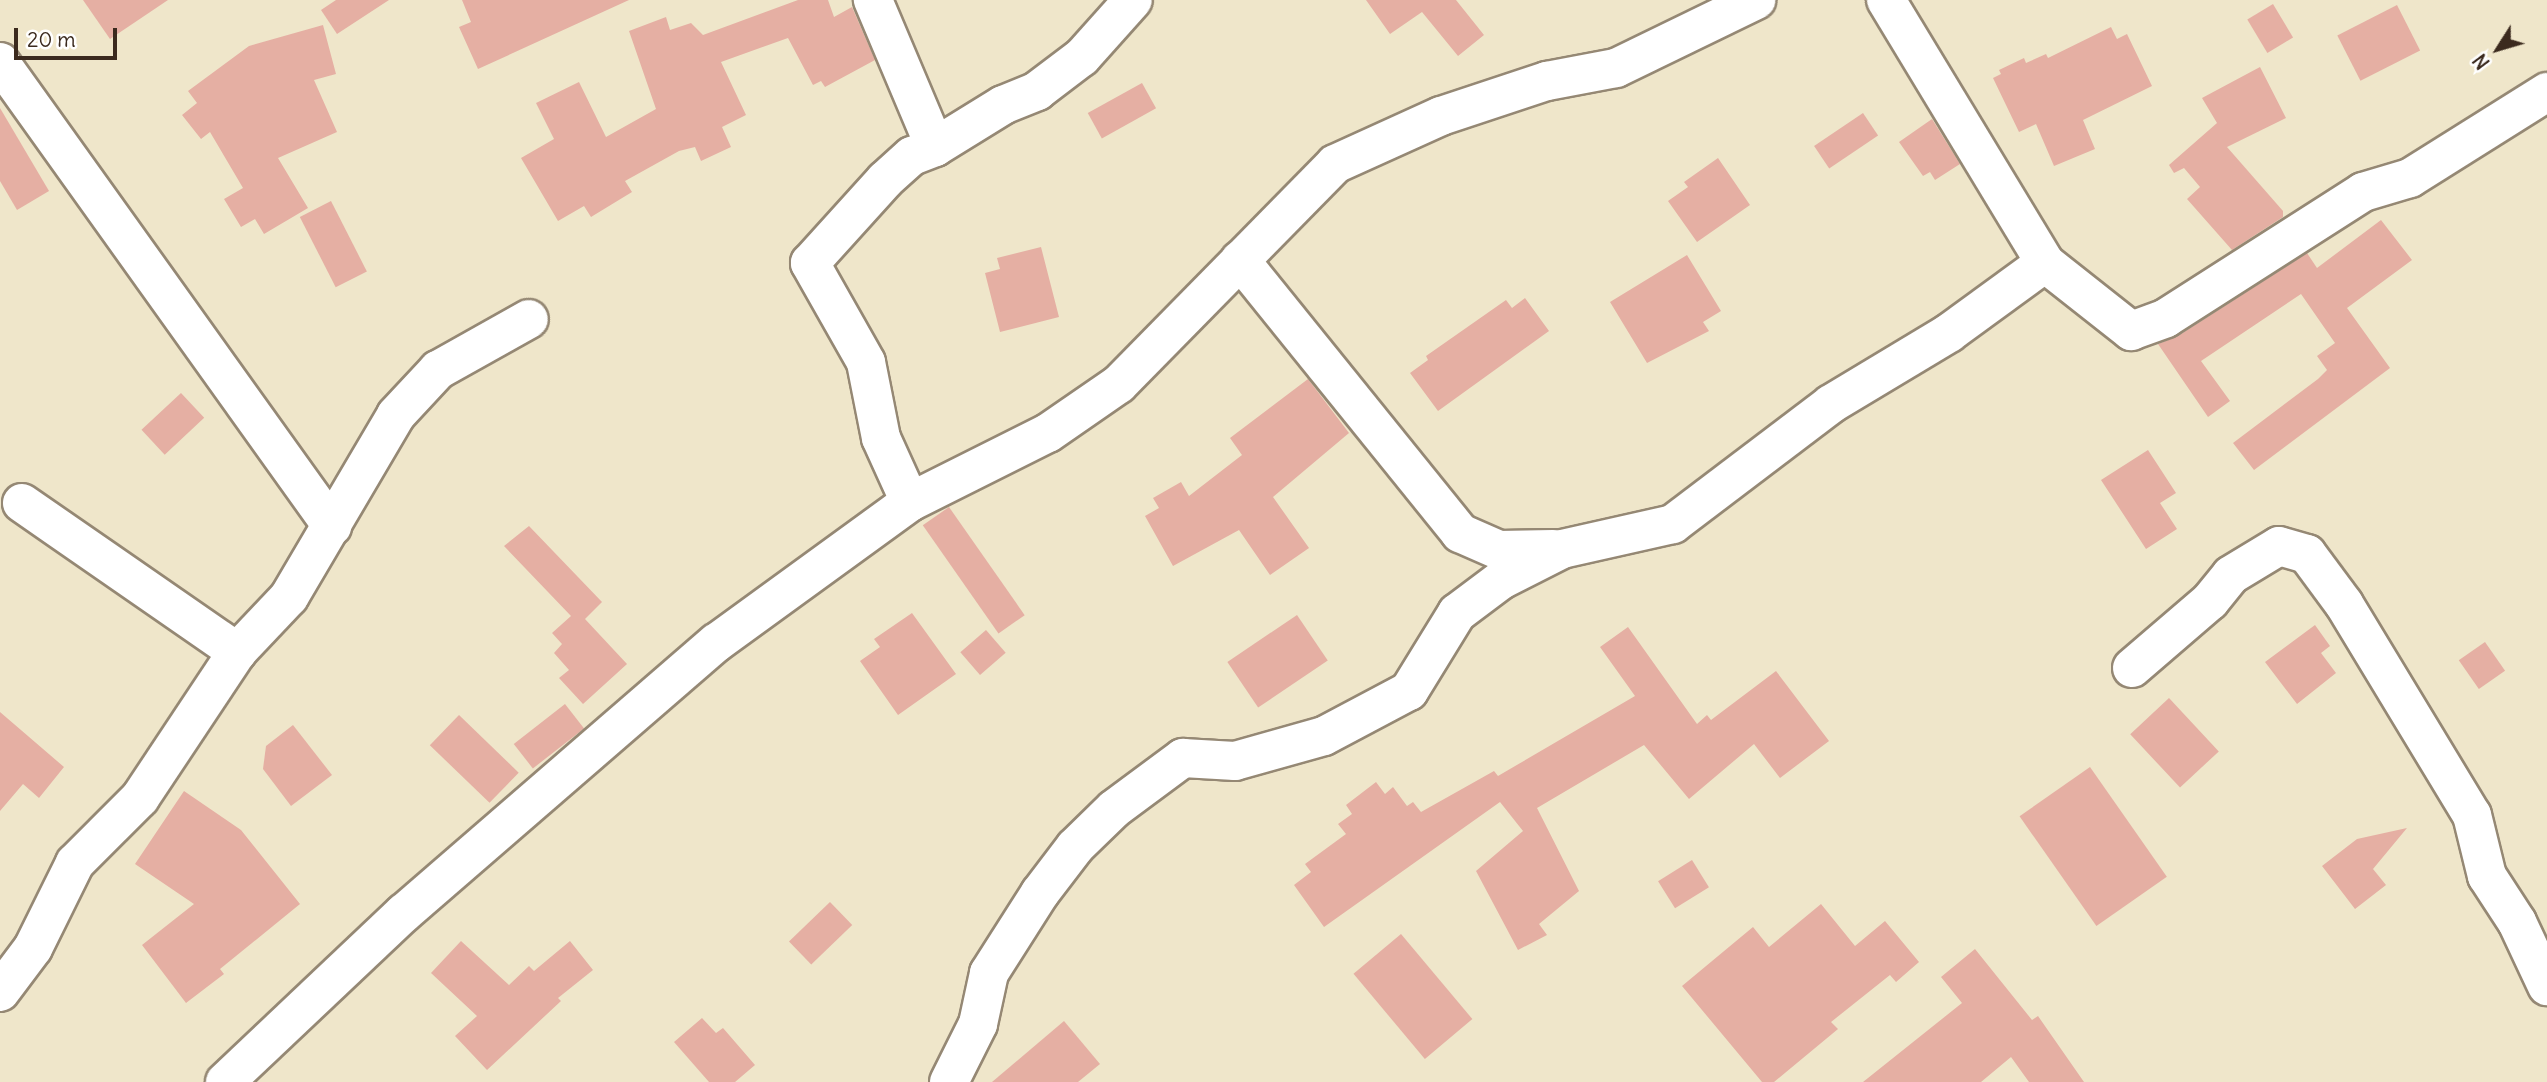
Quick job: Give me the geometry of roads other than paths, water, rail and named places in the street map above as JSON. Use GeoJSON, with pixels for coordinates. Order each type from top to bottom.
{"type":"FeatureCollection","features":[{"type":"Feature","properties":{"kind":"street"},"geometry":{"type":"LineString","coordinates":[[873,0],[935,147]]}},
{"type":"Feature","properties":{"kind":"street"},"geometry":{"type":"LineString","coordinates":[[910,502],[881,438],[866,362],[810,263],[885,180],[912,156],[935,147],[1003,105],[1037,91],[1082,57],[1133,0]]}},
{"type":"Feature","properties":{"kind":"street"},"geometry":{"type":"LineString","coordinates":[[1886,0],[2045,263],[2131,331],[2166,318],[2363,192],[2410,178],[2547,92]]}},
{"type":"Feature","properties":{"kind":"street"},"geometry":{"type":"LineString","coordinates":[[225,1082],[404,913],[716,643],[910,502],[1048,433],[1119,384],[1335,164],[1441,116],[1547,81],[1616,68],[1735,4]]}},
{"type":"Feature","properties":{"kind":"street"},"geometry":{"type":"LineString","coordinates":[[0,62],[332,526]]}},
{"type":"Feature","properties":{"kind":"street"},"geometry":{"type":"LineString","coordinates":[[1240,260],[1460,533],[1499,550],[1562,549],[1673,524],[1831,404],[1949,333],[2045,263]]}},
{"type":"Feature","properties":{"kind":"street"},"geometry":{"type":"LineString","coordinates":[[0,992],[33,948],[75,863],[140,798],[237,652],[289,597],[396,415],[417,389],[466,351],[529,319]]}},
{"type":"Feature","properties":{"kind":"street"},"geometry":{"type":"LineString","coordinates":[[22,503],[237,652]]}},
{"type":"Feature","properties":{"kind":"street"},"geometry":{"type":"LineString","coordinates":[[2133,668],[2210,601],[2231,575],[2279,546],[2308,554],[2344,604],[2472,816],[2487,876],[2517,922],[2547,986]]}},
{"type":"Feature","properties":{"kind":"street"},"geometry":{"type":"LineString","coordinates":[[949,1082],[978,1024],[989,973],[1074,847],[1114,809],[1183,758],[1235,761],[1324,736],[1409,691],[1457,613],[1501,580],[1562,549]]}}]}
